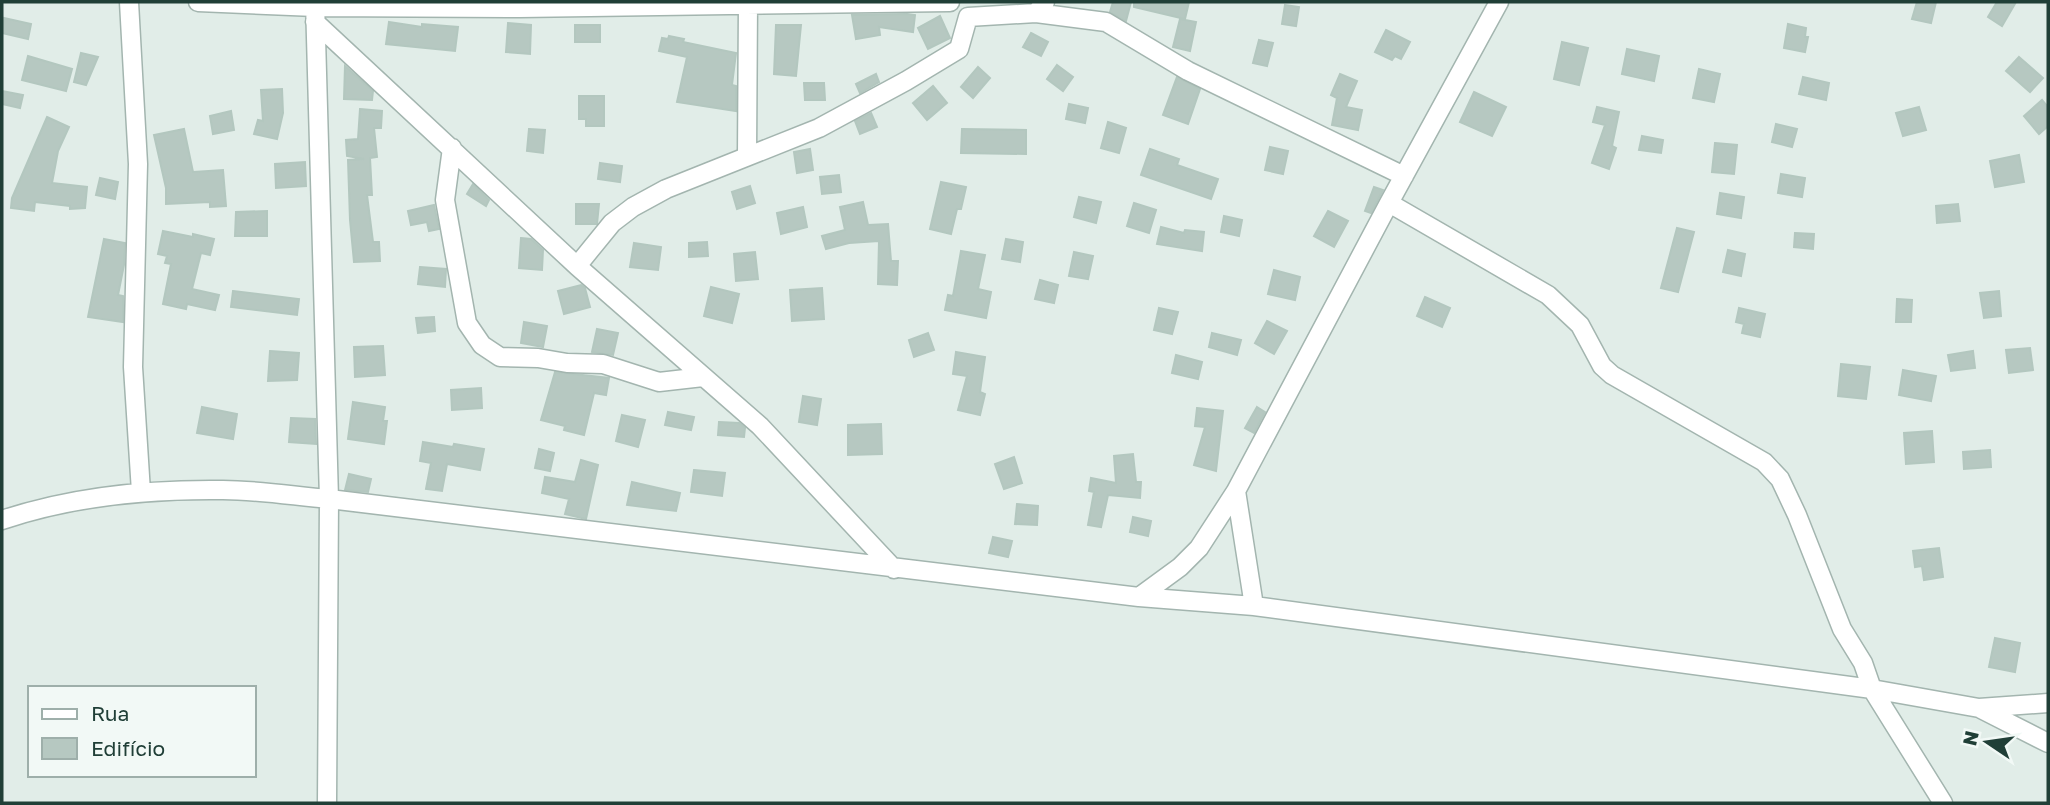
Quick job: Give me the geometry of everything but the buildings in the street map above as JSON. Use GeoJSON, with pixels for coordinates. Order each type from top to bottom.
{"type":"FeatureCollection","features":[{"type":"Feature","properties":{"kind":"street"},"geometry":{"type":"LineString","coordinates":[[130,2],[138,164],[132,367],[141,492]]}},
{"type":"Feature","properties":{"kind":"street"},"geometry":{"type":"LineString","coordinates":[[198,2],[315,10],[520,5],[950,3],[968,17],[1041,7],[1106,23],[1188,71],[1404,176]]}},
{"type":"Feature","properties":{"kind":"street"},"geometry":{"type":"LineString","coordinates":[[1139,597],[1180,567],[1199,548],[1237,491],[1499,2]]}},
{"type":"Feature","properties":{"kind":"street"},"geometry":{"type":"LineString","coordinates":[[747,155],[748,4]]}},
{"type":"Feature","properties":{"kind":"street"},"geometry":{"type":"LineString","coordinates":[[315,10],[452,148],[577,266],[760,426],[894,569]]}},
{"type":"Feature","properties":{"kind":"street"},"geometry":{"type":"LineString","coordinates":[[315,10],[329,499],[327,803]]}},
{"type":"Feature","properties":{"kind":"street"},"geometry":{"type":"LineString","coordinates":[[577,266],[612,223],[633,207],[666,189],[819,128],[959,49],[968,17]]}},
{"type":"Feature","properties":{"kind":"street"},"geometry":{"type":"LineString","coordinates":[[452,148],[445,200],[467,323],[482,345],[500,357],[603,364],[659,382],[703,377]]}},
{"type":"Feature","properties":{"kind":"street"},"geometry":{"type":"LineString","coordinates":[[1389,203],[1548,295],[1580,325],[1601,366],[1612,375],[1763,462],[1780,480],[1792,503],[1842,629],[1863,663],[1872,689],[1943,803]]}},
{"type":"Feature","properties":{"kind":"street"},"geometry":{"type":"LineString","coordinates":[[2,520],[92,497],[141,492],[224,490],[329,499],[894,569],[1139,597],[1254,606],[1872,689],[1979,708],[2048,703]]}},
{"type":"Feature","properties":{"kind":"street"},"geometry":{"type":"LineString","coordinates":[[1237,491],[1254,606]]}},
{"type":"Feature","properties":{"kind":"street"},"geometry":{"type":"LineString","coordinates":[[1979,708],[2048,743]]}}]}
